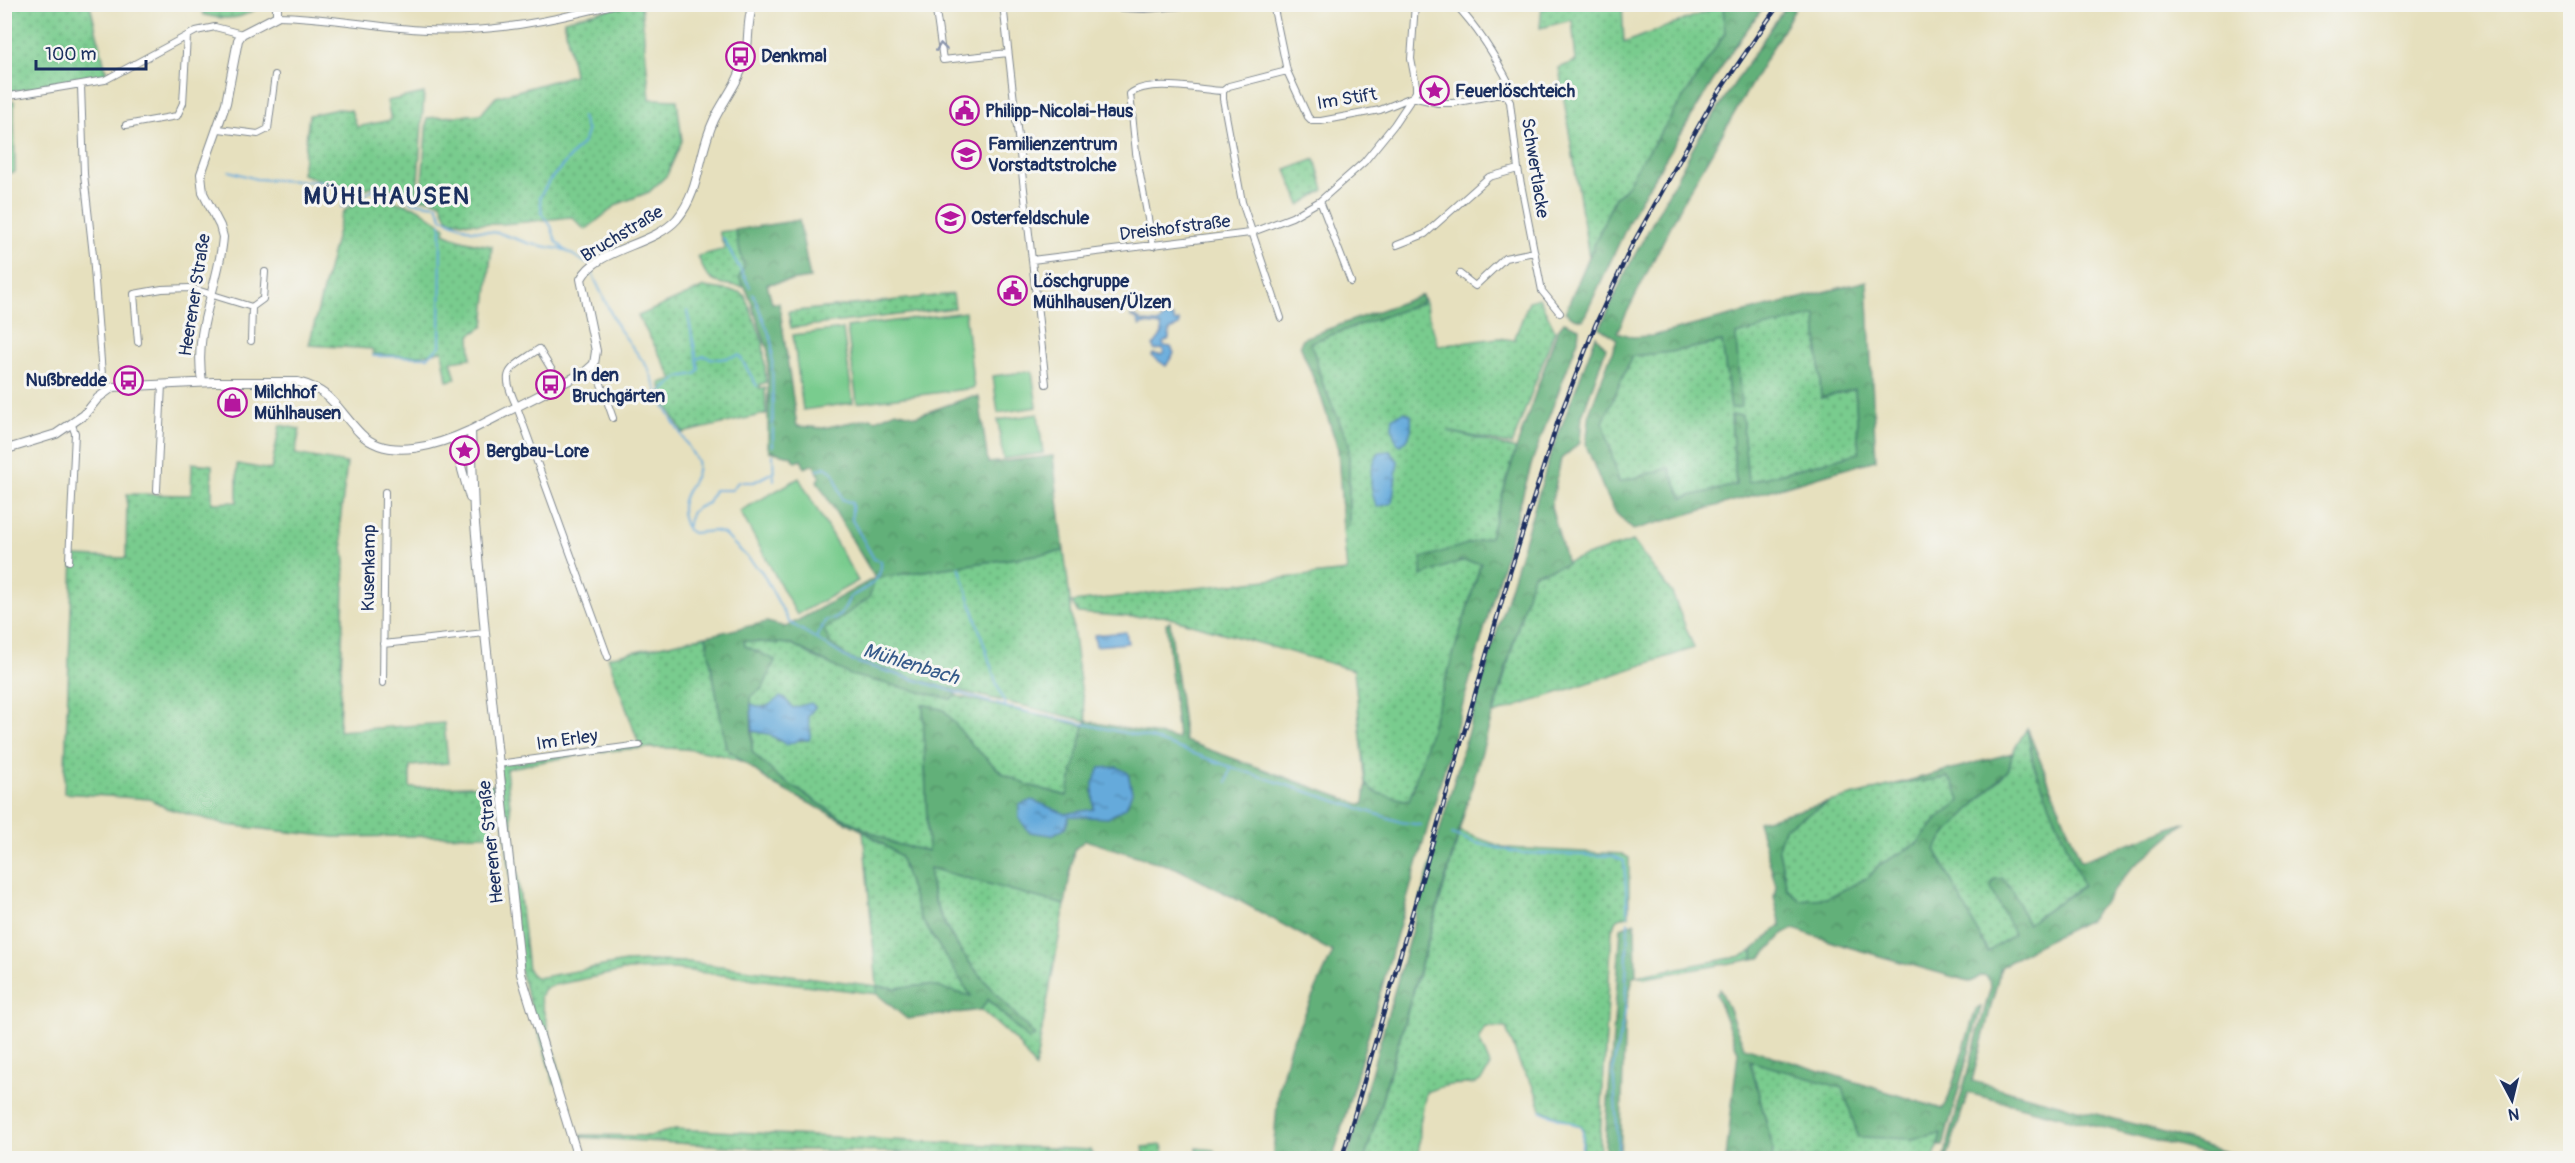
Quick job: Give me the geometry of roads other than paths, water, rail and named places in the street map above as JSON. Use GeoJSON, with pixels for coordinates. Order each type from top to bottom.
{"type":"FeatureCollection","features":[{"type":"Feature","properties":{"kind":"street"},"geometry":{"type":"LineString","coordinates":[[277,4],[277,16]]}},
{"type":"Feature","properties":{"kind":"street"},"geometry":{"type":"LineString","coordinates":[[4,97],[81,86],[117,75],[144,57],[207,27],[242,34],[277,16],[398,27],[468,30],[526,23],[617,4]]}},
{"type":"Feature","properties":{"kind":"street","name":"Bruchstraße"},"geometry":{"type":"LineString","coordinates":[[594,364],[596,351],[580,279],[597,262],[668,227],[685,208],[695,187],[713,121],[740,74],[747,53],[753,4]]}},
{"type":"Feature","properties":{"kind":"street"},"geometry":{"type":"LineString","coordinates":[[935,4],[943,60],[1008,53]]}},
{"type":"Feature","properties":{"kind":"street"},"geometry":{"type":"LineString","coordinates":[[1003,4],[1046,384]]}},
{"type":"Feature","properties":{"kind":"street"},"geometry":{"type":"LineString","coordinates":[[1060,4],[1144,9],[1196,4]]}},
{"type":"Feature","properties":{"kind":"street","name":"Im Stift"},"geometry":{"type":"LineString","coordinates":[[1274,4],[1287,71],[1312,121],[1380,110],[1413,97]]}},
{"type":"Feature","properties":{"kind":"street"},"geometry":{"type":"LineString","coordinates":[[1415,4],[1411,59],[1416,85],[1413,97],[1438,103],[1453,103],[1506,95]]}},
{"type":"Feature","properties":{"kind":"street","name":"Schwertlacke"},"geometry":{"type":"LineString","coordinates":[[1455,4],[1482,37],[1512,89],[1506,95],[1510,102],[1518,169],[1542,291],[1560,313]]}},
{"type":"Feature","properties":{"kind":"street","name":"Heerener Straße"},"geometry":{"type":"LineString","coordinates":[[242,34],[235,49],[219,129],[202,166],[201,174],[202,192],[220,226],[223,237],[198,356],[202,382],[298,382],[310,385],[331,397],[362,435],[371,442],[388,447],[423,446],[453,438],[471,430],[474,513],[485,633],[521,974],[578,1158]]}},
{"type":"Feature","properties":{"kind":"street"},"geometry":{"type":"LineString","coordinates":[[126,124],[177,116],[183,103],[188,36]]}},
{"type":"Feature","properties":{"kind":"street"},"geometry":{"type":"LineString","coordinates":[[1153,246],[1136,153],[1130,94],[1144,88],[1171,86],[1223,91],[1229,86],[1251,79],[1287,71]]}},
{"type":"Feature","properties":{"kind":"street"},"geometry":{"type":"LineString","coordinates":[[219,129],[258,134],[268,129],[275,75]]}},
{"type":"Feature","properties":{"kind":"street"},"geometry":{"type":"LineString","coordinates":[[81,86],[84,174],[102,375],[107,390]]}},
{"type":"Feature","properties":{"kind":"street"},"geometry":{"type":"LineString","coordinates":[[1223,91],[1235,171],[1250,233]]}},
{"type":"Feature","properties":{"kind":"street","name":"Dreishofstraße"},"geometry":{"type":"LineString","coordinates":[[1032,260],[1250,233],[1283,222],[1320,201],[1364,162],[1413,97]]}},
{"type":"Feature","properties":{"kind":"street"},"geometry":{"type":"LineString","coordinates":[[1397,244],[1425,234],[1489,177],[1518,169]]}},
{"type":"Feature","properties":{"kind":"street"},"geometry":{"type":"LineString","coordinates":[[1320,201],[1351,282]]}},
{"type":"Feature","properties":{"kind":"street","name":"Dreishofstraße"},"geometry":{"type":"LineString","coordinates":[[1250,233],[1281,318]]}},
{"type":"Feature","properties":{"kind":"street"},"geometry":{"type":"LineString","coordinates":[[1460,274],[1474,286],[1505,258],[1534,252]]}},
{"type":"Feature","properties":{"kind":"street"},"geometry":{"type":"LineString","coordinates":[[251,341],[252,307],[262,299],[265,272]]}},
{"type":"Feature","properties":{"kind":"street"},"geometry":{"type":"LineString","coordinates":[[138,342],[134,294],[162,289],[190,288],[252,307]]}},
{"type":"Feature","properties":{"kind":"street"},"geometry":{"type":"LineString","coordinates":[[561,385],[539,348],[511,369],[507,376],[507,385],[608,657]]}},
{"type":"Feature","properties":{"kind":"street"},"geometry":{"type":"LineString","coordinates":[[471,430],[561,385],[594,364],[614,418]]}},
{"type":"Feature","properties":{"kind":"street"},"geometry":{"type":"LineString","coordinates":[[4,450],[45,439],[72,425],[107,390],[120,386],[202,382]]}},
{"type":"Feature","properties":{"kind":"street"},"geometry":{"type":"LineString","coordinates":[[157,490],[162,384]]}},
{"type":"Feature","properties":{"kind":"street"},"geometry":{"type":"LineString","coordinates":[[69,561],[75,433],[72,425]]}},
{"type":"Feature","properties":{"kind":"street","name":"Heerener Straße"},"geometry":{"type":"LineString","coordinates":[[453,438],[474,513]]}},
{"type":"Feature","properties":{"kind":"street","name":"Kusenkamp"},"geometry":{"type":"LineString","coordinates":[[383,683],[385,492]]}},
{"type":"Feature","properties":{"kind":"street"},"geometry":{"type":"LineString","coordinates":[[383,644],[485,633]]}},
{"type":"Feature","properties":{"kind":"street","name":"Im Erley"},"geometry":{"type":"LineString","coordinates":[[498,764],[639,745]]}},
{"type":"Feature","properties":{"kind":"water"},"geometry":{"type":"Polygon","coordinates":[[[1130,316],[1143,322],[1159,323],[1164,317],[1173,317],[1175,322],[1179,321],[1179,326],[1170,330],[1169,339],[1163,343],[1164,346],[1171,347],[1174,353],[1166,366],[1152,356],[1153,354],[1161,355],[1164,352],[1163,349],[1154,350],[1153,346],[1162,334],[1161,326],[1145,324],[1140,326],[1137,320],[1130,316]]]}},
{"type":"Feature","properties":{"kind":"water"},"geometry":{"type":"Polygon","coordinates":[[[1404,412],[1411,415],[1411,428],[1409,436],[1400,445],[1396,443],[1392,427],[1393,417],[1404,412]]]}},
{"type":"Feature","properties":{"kind":"water"},"geometry":{"type":"Polygon","coordinates":[[[1390,451],[1398,461],[1392,503],[1377,507],[1372,493],[1371,472],[1379,452],[1390,451]]]}},
{"type":"Feature","properties":{"kind":"water"},"geometry":{"type":"Polygon","coordinates":[[[1126,632],[1128,643],[1096,646],[1094,635],[1126,632]]]}},
{"type":"Feature","properties":{"kind":"water"},"geometry":{"type":"Polygon","coordinates":[[[780,697],[793,708],[811,703],[815,707],[808,716],[811,734],[809,740],[801,739],[787,745],[769,734],[753,731],[751,704],[766,706],[780,697]]]}},
{"type":"Feature","properties":{"kind":"water"},"geometry":{"type":"Polygon","coordinates":[[[1117,767],[1128,773],[1132,792],[1126,807],[1108,818],[1069,816],[1066,827],[1052,835],[1029,832],[1019,818],[1019,805],[1032,800],[1065,814],[1094,809],[1093,783],[1100,768],[1117,767]]]}},
{"type":"Feature","properties":{"kind":"waterway"},"geometry":{"type":"LineString","coordinates":[[564,249],[556,241],[551,226],[542,214],[540,197],[549,181],[584,141],[587,132],[582,117]]}},
{"type":"Feature","properties":{"kind":"waterway","name":"Mühlenbach"},"geometry":{"type":"LineString","coordinates":[[229,171],[256,179],[322,182],[359,199],[375,188],[386,192],[400,192],[412,202],[437,205],[442,218],[471,230],[499,233],[531,244],[565,250],[586,263]]}},
{"type":"Feature","properties":{"kind":"waterway"},"geometry":{"type":"LineString","coordinates":[[341,207],[358,200]]}},
{"type":"Feature","properties":{"kind":"waterway"},"geometry":{"type":"LineString","coordinates":[[373,356],[428,357],[440,346],[441,223]]}},
{"type":"Feature","properties":{"kind":"waterway"},"geometry":{"type":"LineString","coordinates":[[723,238],[750,287]]}},
{"type":"Feature","properties":{"kind":"waterway","name":"Mühlenbach"},"geometry":{"type":"LineString","coordinates":[[591,271],[617,326],[648,368],[660,399],[697,461],[695,477],[682,506],[687,529],[693,533],[714,531],[724,534],[762,572],[789,622],[852,661],[1006,707],[1153,739],[1401,822],[1421,825]]}},
{"type":"Feature","properties":{"kind":"waterway"},"geometry":{"type":"LineString","coordinates":[[753,294],[772,341],[773,446]]}},
{"type":"Feature","properties":{"kind":"waterway"},"geometry":{"type":"LineString","coordinates":[[659,394],[679,377],[696,374],[699,370],[687,311]]}},
{"type":"Feature","properties":{"kind":"waterway"},"geometry":{"type":"LineString","coordinates":[[697,359],[704,356],[718,359],[739,355],[757,386]]}},
{"type":"Feature","properties":{"kind":"waterway"},"geometry":{"type":"LineString","coordinates":[[773,455],[774,481]]}},
{"type":"Feature","properties":{"kind":"waterway"},"geometry":{"type":"LineString","coordinates":[[816,638],[825,621],[840,615],[850,597],[872,584],[881,568],[881,561],[874,559],[852,520],[852,503],[842,499],[834,473],[825,467],[818,470]]}},
{"type":"Feature","properties":{"kind":"waterway"},"geometry":{"type":"LineString","coordinates":[[687,528],[693,511],[708,503],[714,490],[732,490],[738,482],[754,482],[773,472]]}},
{"type":"Feature","properties":{"kind":"waterway"},"geometry":{"type":"LineString","coordinates":[[959,566],[1006,707]]}},
{"type":"Feature","properties":{"kind":"waterway"},"geometry":{"type":"LineString","coordinates":[[1227,782],[1231,768]]}},
{"type":"Feature","properties":{"kind":"waterway"},"geometry":{"type":"LineString","coordinates":[[1452,834],[1476,843],[1520,853],[1613,856],[1624,861],[1628,916]]}},
{"type":"Feature","properties":{"kind":"waterway"},"geometry":{"type":"LineString","coordinates":[[1619,1158],[1613,1067],[1625,1012],[1628,922]]}},
{"type":"Feature","properties":{"kind":"waterway"},"geometry":{"type":"LineString","coordinates":[[1541,1111],[1580,1126],[1583,1132],[1581,1158]]}},
{"type":"Feature","properties":{"kind":"railway"},"geometry":{"type":"LineString","coordinates":[[1342,1158],[1511,569],[1558,421],[1595,326],[1631,247],[1712,102],[1779,4]]}},
{"type":"Feature","properties":{"kind":"place","name":"Denkmal"},"geometry":{"type":"Point","coordinates":[740,56]}},
{"type":"Feature","properties":{"kind":"place","name":"Feuerlöschteich"},"geometry":{"type":"Point","coordinates":[1434,91]}},
{"type":"Feature","properties":{"kind":"place","name":"Philipp-Nicolai-Haus"},"geometry":{"type":"Point","coordinates":[964,111]}},
{"type":"Feature","properties":{"kind":"place","name":"Familienzentrum Vorstadtstrolche"},"geometry":{"type":"Point","coordinates":[967,154]}},
{"type":"Feature","properties":{"kind":"place","name":"Osterfeldschule"},"geometry":{"type":"Point","coordinates":[950,218]}},
{"type":"Feature","properties":{"kind":"place","name":"Löschgruppe Mühlhausen/Ülzen"},"geometry":{"type":"Point","coordinates":[1012,291]}},
{"type":"Feature","properties":{"kind":"place","name":"Nußbredde"},"geometry":{"type":"Point","coordinates":[128,380]}},
{"type":"Feature","properties":{"kind":"place","name":"In den Bruchgärten"},"geometry":{"type":"Point","coordinates":[551,385]}},
{"type":"Feature","properties":{"kind":"place","name":"Milchhof Mühlhausen"},"geometry":{"type":"Point","coordinates":[233,402]}},
{"type":"Feature","properties":{"kind":"place","name":"Bergbau-Lore"},"geometry":{"type":"Point","coordinates":[465,451]}},
{"type":"Feature","properties":{"kind":"district","name":"MÜHLHAUSEN"},"geometry":{"type":"Point","coordinates":[387,196]}}]}
